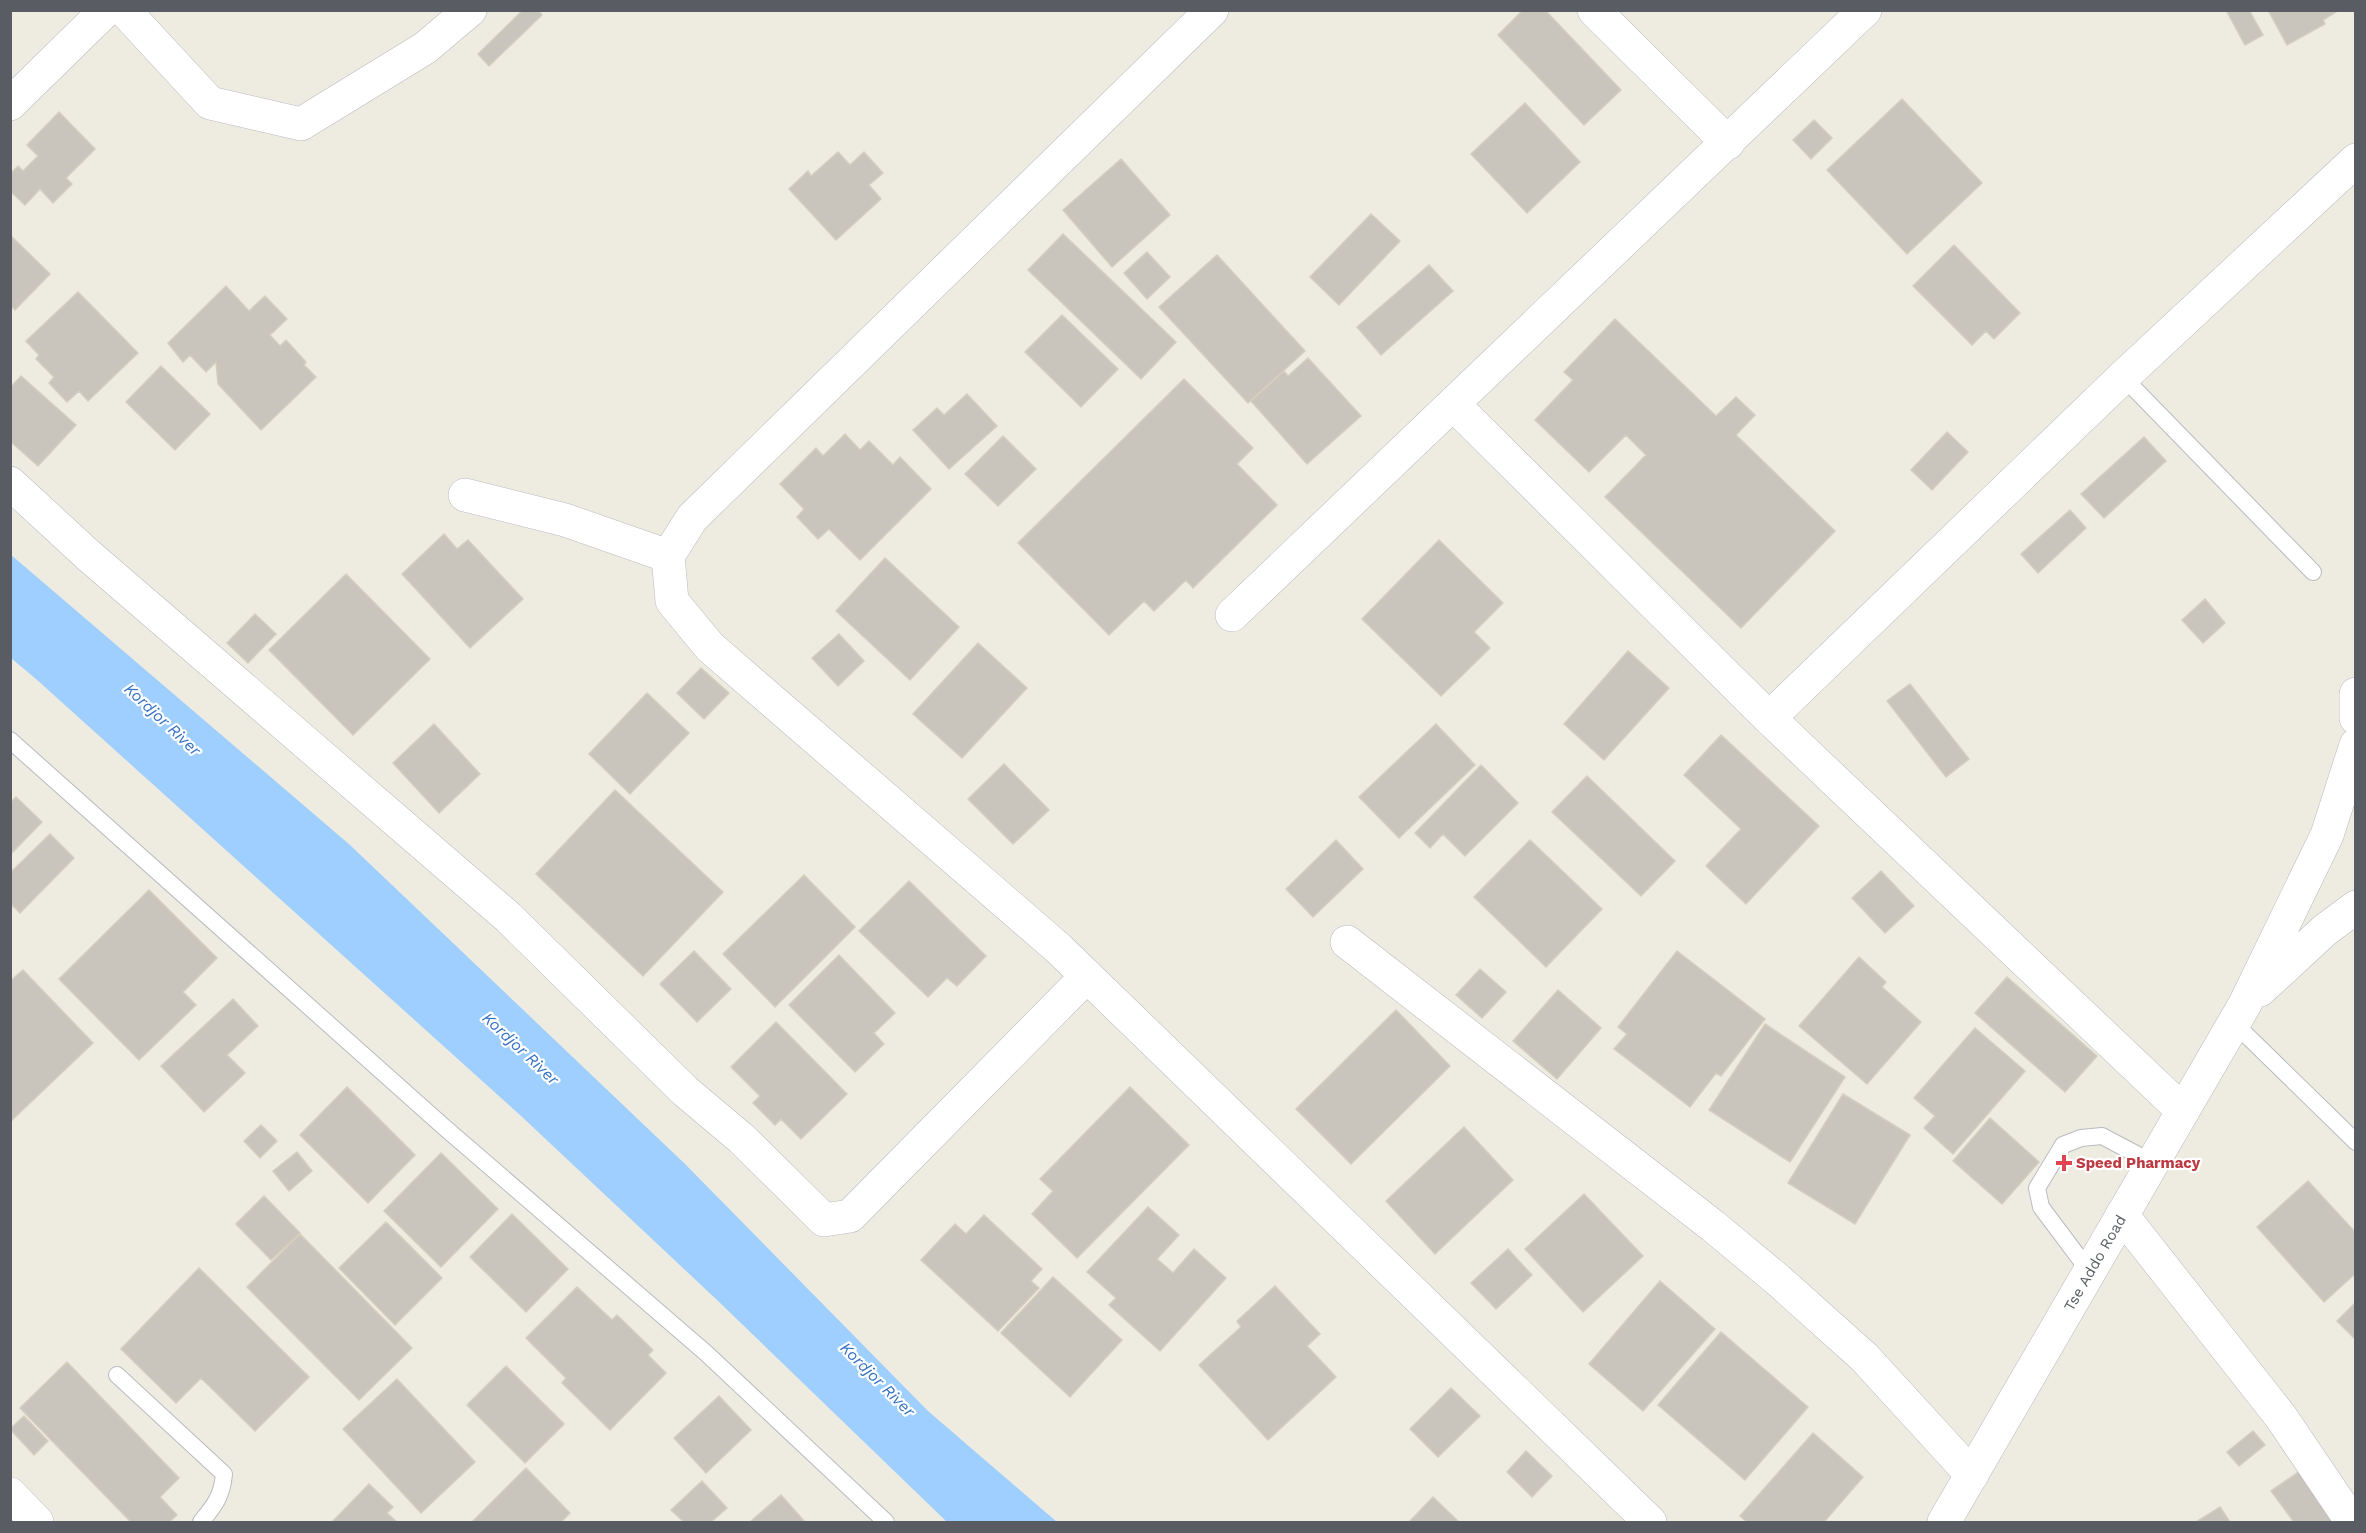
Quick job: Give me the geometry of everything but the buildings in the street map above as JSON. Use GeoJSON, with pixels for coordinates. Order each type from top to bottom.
{"type":"FeatureCollection","features":[{"type":"Feature","properties":{"kind":"street"},"geometry":{"type":"LineString","coordinates":[[10,104],[105,10]]}},
{"type":"Feature","properties":{"kind":"street"},"geometry":{"type":"LineString","coordinates":[[124,10],[210,103],[301,124],[425,48],[470,10]]}},
{"type":"Feature","properties":{"kind":"street"},"geometry":{"type":"LineString","coordinates":[[1212,10],[692,518],[668,556],[672,601],[710,647],[1058,948],[1650,1522]]}},
{"type":"Feature","properties":{"kind":"street"},"geometry":{"type":"LineString","coordinates":[[1594,10],[1728,143]]}},
{"type":"Feature","properties":{"kind":"street"},"geometry":{"type":"LineString","coordinates":[[1232,615],[1865,10]]}},
{"type":"Feature","properties":{"kind":"street"},"geometry":{"type":"LineString","coordinates":[[1768,718],[2123,377],[2355,160]]}},
{"type":"Feature","properties":{"kind":"street"},"geometry":{"type":"LineString","coordinates":[[1453,404],[1768,718],[2183,1111]]}},
{"type":"Feature","properties":{"kind":"street"},"geometry":{"type":"LineString","coordinates":[[10,483],[88,555],[508,917],[685,1091],[742,1139],[824,1220],[850,1216],[1087,976]]}},
{"type":"Feature","properties":{"kind":"street"},"geometry":{"type":"LineString","coordinates":[[465,495],[565,520],[668,556]]}},
{"type":"Feature","properties":{"kind":"street"},"geometry":{"type":"LineString","coordinates":[[2355,694],[2355,718]]}},
{"type":"Feature","properties":{"kind":"street","name":"Tse Addo Road"},"geometry":{"type":"LineString","coordinates":[[1944,1522],[2240,1013],[2327,835],[2355,745]]}},
{"type":"Feature","properties":{"kind":"street","name":"Tse Addo Road"},"geometry":{"type":"LineString","coordinates":[[2240,1013],[2325,930],[2355,907]]}},
{"type":"Feature","properties":{"kind":"street"},"geometry":{"type":"LineString","coordinates":[[1347,942],[1713,1226],[1778,1280],[1864,1357],[1972,1474]]}},
{"type":"Feature","properties":{"kind":"street"},"geometry":{"type":"LineString","coordinates":[[2122,1215],[2281,1417],[2352,1522]]}},
{"type":"Feature","properties":{"kind":"street"},"geometry":{"type":"LineString","coordinates":[[10,1494],[37,1522]]}},
{"type":"Feature","properties":{"kind":"lane"},"geometry":{"type":"LineString","coordinates":[[2123,377],[2313,572]]}},
{"type":"Feature","properties":{"kind":"lane"},"geometry":{"type":"LineString","coordinates":[[10,740],[444,1127],[706,1353],[886,1522]]}},
{"type":"Feature","properties":{"kind":"lane"},"geometry":{"type":"LineString","coordinates":[[2240,1013],[2355,1142]]}},
{"type":"Feature","properties":{"kind":"lane"},"geometry":{"type":"LineString","coordinates":[[2089,1271],[2041,1207],[2037,1188],[2063,1144],[2081,1138],[2102,1136],[2153,1163]]}},
{"type":"Feature","properties":{"kind":"lane"},"geometry":{"type":"LineString","coordinates":[[117,1375],[224,1474],[223,1490],[215,1505],[201,1522]]}},
{"type":"Feature","properties":{"kind":"water","name":"Kordjor River"},"geometry":{"type":"Polygon","coordinates":[[[10,554],[350,845],[684,1163],[928,1411],[1057,1522],[947,1522],[717,1300],[520,1115],[11,658],[10,554]]]}},
{"type":"Feature","properties":{"kind":"place","name":"Speed Pharmacy"},"geometry":{"type":"Point","coordinates":[2064,1163]}}]}
